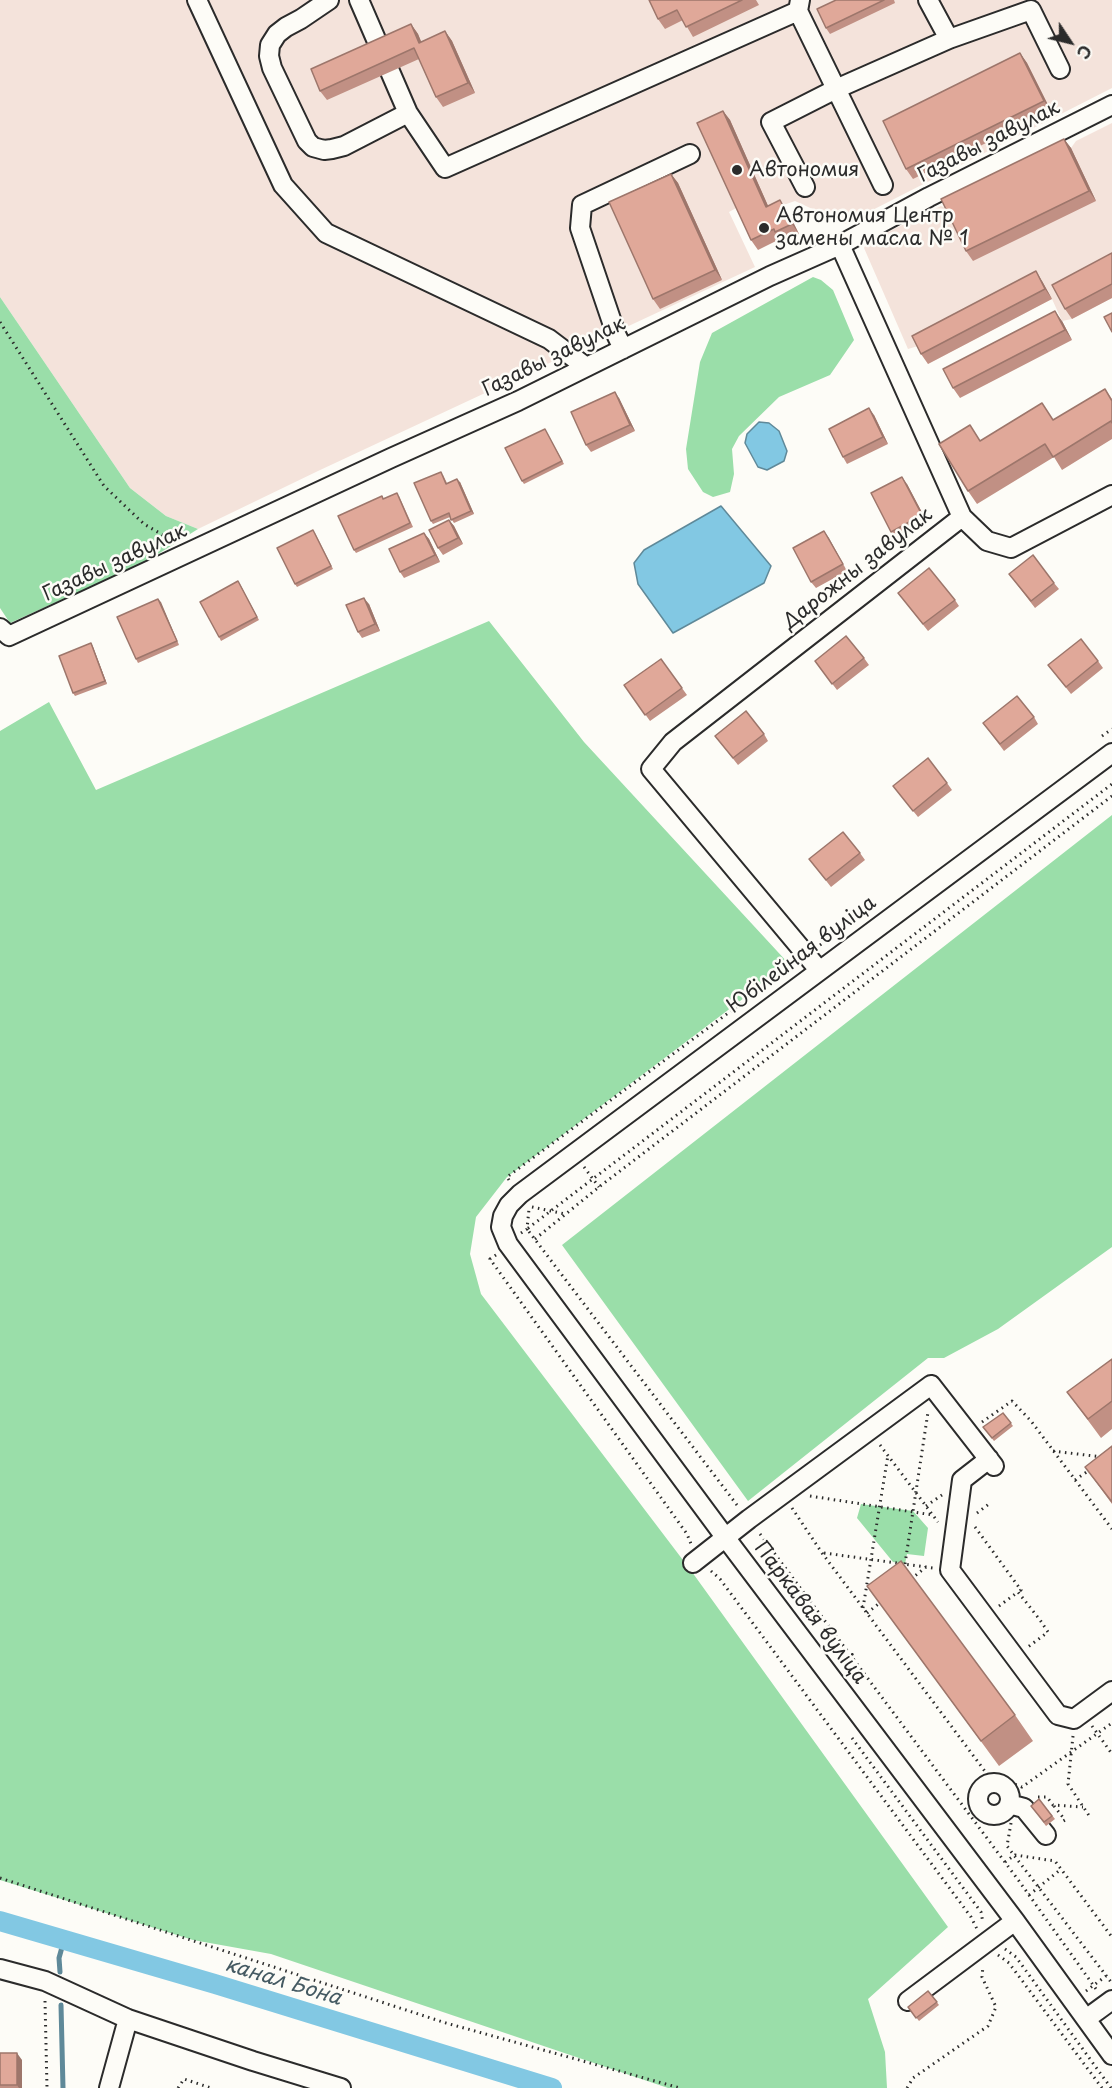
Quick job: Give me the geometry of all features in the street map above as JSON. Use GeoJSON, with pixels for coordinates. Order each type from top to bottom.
{"type":"FeatureCollection","features":[{"type":"Feature","properties":{"kind":"street"},"geometry":{"type":"LineString","coordinates":[[197,0],[283,185],[326,233],[549,339],[586,368]]}},
{"type":"Feature","properties":{"kind":"street"},"geometry":{"type":"LineString","coordinates":[[328,0],[302,19],[285,27],[270,45],[269,56],[272,68],[308,141],[313,147],[324,150],[344,146],[408,113]]}},
{"type":"Feature","properties":{"kind":"street"},"geometry":{"type":"LineString","coordinates":[[359,0],[408,113],[445,168],[799,5],[883,185]]}},
{"type":"Feature","properties":{"kind":"street"},"geometry":{"type":"LineString","coordinates":[[928,0],[949,39]]}},
{"type":"Feature","properties":{"kind":"street"},"geometry":{"type":"LineString","coordinates":[[805,187],[771,122],[837,89],[949,39],[1030,10],[1060,69]]}},
{"type":"Feature","properties":{"kind":"street","name":"Газавы завулак"},"geometry":{"type":"LineString","coordinates":[[5,632],[192,553],[391,458],[518,401],[770,276],[840,245],[929,197],[1112,105]]}},
{"type":"Feature","properties":{"kind":"street"},"geometry":{"type":"LineString","coordinates":[[623,349],[580,228],[582,206],[690,154]]}},
{"type":"Feature","properties":{"kind":"street"},"geometry":{"type":"LineString","coordinates":[[840,245],[962,517]]}},
{"type":"Feature","properties":{"kind":"street","name":"Дарожны завулак"},"geometry":{"type":"LineString","coordinates":[[819,970],[651,769],[673,742],[962,517],[987,541],[1011,548],[1112,495]]}},
{"type":"Feature","properties":{"kind":"street","name":"Юбілейная вуліца"},"geometry":{"type":"LineString","coordinates":[[525,1200],[574,1154],[1112,753]]}},
{"type":"Feature","properties":{"kind":"street","name":"Паркавая вуліца"},"geometry":{"type":"LineString","coordinates":[[525,1200],[509,1205],[503,1216],[501,1227],[504,1237],[725,1538],[1015,1922],[1112,2055]]}},
{"type":"Feature","properties":{"kind":"street"},"geometry":{"type":"LineString","coordinates":[[697,1560],[748,1519],[931,1385],[991,1463],[962,1480],[950,1570],[1058,1715],[1078,1717],[1112,1691]]}},
{"type":"Feature","properties":{"kind":"street"},"geometry":{"type":"LineString","coordinates":[[981,1783],[1003,1786],[1017,1806],[1046,1834]]}},
{"type":"Feature","properties":{"kind":"street"},"geometry":{"type":"LineString","coordinates":[[908,2001],[990,1954],[1015,1922]]}},
{"type":"Feature","properties":{"kind":"street"},"geometry":{"type":"LineString","coordinates":[[0,1969],[45,1981],[128,2019],[341,2088]]}},
{"type":"Feature","properties":{"kind":"street"},"geometry":{"type":"LineString","coordinates":[[1086,2019],[1107,2004]]}},
{"type":"Feature","properties":{"kind":"street"},"geometry":{"type":"LineString","coordinates":[[109,2088],[128,2019]]}},
{"type":"Feature","properties":{"kind":"path"},"geometry":{"type":"LineString","coordinates":[[0,322],[104,486],[144,524],[192,553]]}},
{"type":"Feature","properties":{"kind":"path"},"geometry":{"type":"LineString","coordinates":[[1107,2004],[1005,1862],[527,1228],[1112,784]]}},
{"type":"Feature","properties":{"kind":"path"},"geometry":{"type":"LineString","coordinates":[[535,1239],[599,1187],[1112,796]]}},
{"type":"Feature","properties":{"kind":"path"},"geometry":{"type":"LineString","coordinates":[[574,1154],[599,1187]]}},
{"type":"Feature","properties":{"kind":"path"},"geometry":{"type":"LineString","coordinates":[[525,1200],[549,1211],[565,1214]]}},
{"type":"Feature","properties":{"kind":"path"},"geometry":{"type":"LineString","coordinates":[[498,1253],[490,1259],[687,1534],[697,1560],[720,1579],[990,1954],[1009,1963],[1102,2088]]}},
{"type":"Feature","properties":{"kind":"path"},"geometry":{"type":"LineString","coordinates":[[968,1432],[1012,1401],[1053,1450],[1112,1529]]}},
{"type":"Feature","properties":{"kind":"path"},"geometry":{"type":"LineString","coordinates":[[905,1564],[929,1408],[924,1407]]}},
{"type":"Feature","properties":{"kind":"path"},"geometry":{"type":"LineString","coordinates":[[878,1442],[953,1542]]}},
{"type":"Feature","properties":{"kind":"path"},"geometry":{"type":"LineString","coordinates":[[1053,1450],[1106,1458],[1075,1480]]}},
{"type":"Feature","properties":{"kind":"path"},"geometry":{"type":"LineString","coordinates":[[863,1608],[888,1455]]}},
{"type":"Feature","properties":{"kind":"path"},"geometry":{"type":"LineString","coordinates":[[817,1489],[808,1496],[933,1515]]}},
{"type":"Feature","properties":{"kind":"path"},"geometry":{"type":"LineString","coordinates":[[800,1502],[792,1509],[822,1553],[987,1774],[1022,1787]]}},
{"type":"Feature","properties":{"kind":"path"},"geometry":{"type":"LineString","coordinates":[[969,1518],[1021,1590],[984,1617]]}},
{"type":"Feature","properties":{"kind":"path"},"geometry":{"type":"LineString","coordinates":[[822,1553],[950,1570]]}},
{"type":"Feature","properties":{"kind":"path"},"geometry":{"type":"LineString","coordinates":[[909,1580],[926,1567]]}},
{"type":"Feature","properties":{"kind":"path"},"geometry":{"type":"LineString","coordinates":[[1014,1657],[1048,1632],[1018,1592]]}},
{"type":"Feature","properties":{"kind":"path"},"geometry":{"type":"LineString","coordinates":[[867,1613],[884,1600]]}},
{"type":"Feature","properties":{"kind":"path"},"geometry":{"type":"LineString","coordinates":[[1078,1717],[1097,1734],[1112,1754]]}},
{"type":"Feature","properties":{"kind":"path"},"geometry":{"type":"LineString","coordinates":[[1078,1717],[1068,1784],[1090,1817]]}},
{"type":"Feature","properties":{"kind":"path"},"geometry":{"type":"LineString","coordinates":[[1112,1724],[1022,1787],[1011,1818],[1007,1846],[1112,1983]]}},
{"type":"Feature","properties":{"kind":"path"},"geometry":{"type":"LineString","coordinates":[[1017,1806],[1038,1797],[1047,1797],[1053,1805],[1083,1807]]}},
{"type":"Feature","properties":{"kind":"path"},"geometry":{"type":"LineString","coordinates":[[1005,1862],[1015,1855],[1055,1862],[1112,1937]]}},
{"type":"Feature","properties":{"kind":"path"},"geometry":{"type":"LineString","coordinates":[[1029,1895],[1061,1869]]}},
{"type":"Feature","properties":{"kind":"path"},"geometry":{"type":"LineString","coordinates":[[0,1878],[446,2023],[680,2088]]}},
{"type":"Feature","properties":{"kind":"path"},"geometry":{"type":"LineString","coordinates":[[907,2088],[913,2078],[988,2026],[996,2007],[982,1977],[990,1954]]}},
{"type":"Feature","properties":{"kind":"path"},"geometry":{"type":"LineString","coordinates":[[45,1981],[47,2088]]}},
{"type":"Feature","properties":{"kind":"path"},"geometry":{"type":"LineString","coordinates":[[178,2088],[184,2079],[211,2088]]}},
{"type":"Feature","properties":{"kind":"shaded area"},"geometry":{"type":"Polygon","coordinates":[[[0,0],[1112,0],[1112,88],[845,224],[795,201],[769,210],[738,207],[729,212],[755,267],[198,529],[166,516],[130,488],[0,297],[0,0]]]}},
{"type":"Feature","properties":{"kind":"shaded area"},"geometry":{"type":"Polygon","coordinates":[[[1112,123],[1112,298],[1072,319],[1062,321],[1052,299],[928,364],[918,346],[908,349],[864,248],[867,242],[941,206],[948,209],[1071,148],[1076,141],[1112,123]]]}},
{"type":"Feature","properties":{"kind":"green space"},"geometry":{"type":"Polygon","coordinates":[[[813,277],[821,280],[833,290],[854,340],[830,375],[779,397],[739,436],[732,449],[734,474],[730,492],[713,497],[703,492],[688,469],[686,449],[700,362],[712,333],[813,277]]]}},
{"type":"Feature","properties":{"kind":"green space"},"geometry":{"type":"Polygon","coordinates":[[[0,297],[130,488],[166,516],[198,529],[147,561],[10,623],[0,608],[0,297]]]}},
{"type":"Feature","properties":{"kind":"green space"},"geometry":{"type":"Polygon","coordinates":[[[489,621],[584,742],[789,964],[507,1177],[476,1217],[470,1254],[481,1294],[692,1572],[948,1927],[868,1999],[885,2052],[887,2088],[668,2088],[271,1954],[193,1940],[0,1880],[0,731],[49,702],[96,790],[489,621]]]}},
{"type":"Feature","properties":{"kind":"green space"},"geometry":{"type":"Polygon","coordinates":[[[1112,815],[1112,1247],[998,1329],[944,1358],[928,1358],[748,1501],[562,1245],[1112,815]]]}},
{"type":"Feature","properties":{"kind":"green space"},"geometry":{"type":"Polygon","coordinates":[[[861,1504],[913,1511],[928,1528],[924,1556],[907,1554],[905,1564],[893,1562],[857,1518],[861,1504]]]}},
{"type":"Feature","properties":{"kind":"water"},"geometry":{"type":"Polygon","coordinates":[[[759,422],[769,423],[779,431],[787,451],[784,461],[767,470],[758,467],[745,443],[747,434],[759,422]]]}},
{"type":"Feature","properties":{"kind":"water"},"geometry":{"type":"Polygon","coordinates":[[[721,506],[771,566],[764,583],[673,633],[638,584],[634,563],[644,550],[721,506]]]}},
{"type":"Feature","properties":{"kind":"building"},"geometry":{"type":"Polygon","coordinates":[[[649,0],[742,0],[686,27],[677,10],[658,19],[649,0]]]}},
{"type":"Feature","properties":{"kind":"building"},"geometry":{"type":"Polygon","coordinates":[[[836,0],[884,0],[826,28],[817,9],[836,0]]]}},
{"type":"Feature","properties":{"kind":"building"},"geometry":{"type":"Polygon","coordinates":[[[411,24],[419,43],[445,31],[468,83],[436,97],[414,48],[320,91],[311,69],[411,24]]]}},
{"type":"Feature","properties":{"kind":"building"},"geometry":{"type":"Polygon","coordinates":[[[1020,53],[1044,101],[906,169],[883,121],[1020,53]]]}},
{"type":"Feature","properties":{"kind":"building","name":"Автономия"},"geometry":{"type":"Polygon","coordinates":[[[723,111],[766,207],[780,200],[792,224],[775,232],[774,229],[751,240],[697,123],[723,111]]]}},
{"type":"Feature","properties":{"kind":"building"},"geometry":{"type":"Polygon","coordinates":[[[1064,139],[1089,191],[966,251],[941,199],[1064,139]]]}},
{"type":"Feature","properties":{"kind":"building"},"geometry":{"type":"Polygon","coordinates":[[[671,174],[715,270],[653,299],[609,202],[671,174]]]}},
{"type":"Feature","properties":{"kind":"building"},"geometry":{"type":"Polygon","coordinates":[[[1112,253],[1112,284],[1065,309],[1052,285],[1112,253]]]}},
{"type":"Feature","properties":{"kind":"building"},"geometry":{"type":"Polygon","coordinates":[[[1036,271],[1045,289],[921,354],[912,336],[1036,271]]]}},
{"type":"Feature","properties":{"kind":"building"},"geometry":{"type":"Polygon","coordinates":[[[1055,311],[1065,330],[953,388],[943,369],[1055,311]]]}},
{"type":"Feature","properties":{"kind":"building"},"geometry":{"type":"Polygon","coordinates":[[[1112,313],[1112,332],[1104,317],[1112,313]]]}},
{"type":"Feature","properties":{"kind":"building"},"geometry":{"type":"Polygon","coordinates":[[[1105,389],[1112,401],[1112,423],[1111,421],[1053,457],[1045,444],[968,491],[939,444],[970,425],[980,441],[1042,403],[1053,420],[1105,389]]]}},
{"type":"Feature","properties":{"kind":"building"},"geometry":{"type":"Polygon","coordinates":[[[615,392],[630,425],[586,445],[571,412],[615,392]]]}},
{"type":"Feature","properties":{"kind":"building"},"geometry":{"type":"Polygon","coordinates":[[[869,408],[883,437],[843,457],[829,429],[869,408]]]}},
{"type":"Feature","properties":{"kind":"building"},"geometry":{"type":"Polygon","coordinates":[[[545,429],[562,461],[522,481],[505,448],[545,429]]]}},
{"type":"Feature","properties":{"kind":"building"},"geometry":{"type":"Polygon","coordinates":[[[441,472],[446,484],[457,479],[471,511],[451,520],[449,513],[431,521],[414,483],[441,472]]]}},
{"type":"Feature","properties":{"kind":"building"},"geometry":{"type":"Polygon","coordinates":[[[902,477],[922,515],[891,532],[871,493],[902,477]]]}},
{"type":"Feature","properties":{"kind":"building"},"geometry":{"type":"Polygon","coordinates":[[[397,493],[410,523],[354,550],[338,516],[382,496],[383,499],[397,493]]]}},
{"type":"Feature","properties":{"kind":"building"},"geometry":{"type":"Polygon","coordinates":[[[449,520],[458,538],[438,548],[429,530],[449,520]]]}},
{"type":"Feature","properties":{"kind":"building"},"geometry":{"type":"Polygon","coordinates":[[[313,530],[331,566],[295,584],[277,548],[313,530]]]}},
{"type":"Feature","properties":{"kind":"building"},"geometry":{"type":"Polygon","coordinates":[[[824,531],[843,564],[811,582],[793,548],[824,531]]]}},
{"type":"Feature","properties":{"kind":"building"},"geometry":{"type":"Polygon","coordinates":[[[424,533],[435,555],[400,572],[389,549],[424,533]]]}},
{"type":"Feature","properties":{"kind":"building"},"geometry":{"type":"Polygon","coordinates":[[[1033,555],[1054,583],[1031,601],[1009,574],[1033,555]]]}},
{"type":"Feature","properties":{"kind":"building"},"geometry":{"type":"Polygon","coordinates":[[[929,568],[955,600],[923,624],[898,593],[929,568]]]}},
{"type":"Feature","properties":{"kind":"building"},"geometry":{"type":"Polygon","coordinates":[[[238,581],[257,617],[219,637],[200,602],[238,581]]]}},
{"type":"Feature","properties":{"kind":"building"},"geometry":{"type":"Polygon","coordinates":[[[364,598],[375,624],[358,632],[346,605],[364,598]]]}},
{"type":"Feature","properties":{"kind":"building"},"geometry":{"type":"Polygon","coordinates":[[[158,599],[177,641],[136,659],[117,617],[158,599]]]}},
{"type":"Feature","properties":{"kind":"building"},"geometry":{"type":"Polygon","coordinates":[[[846,636],[864,658],[832,684],[815,661],[846,636]]]}},
{"type":"Feature","properties":{"kind":"building"},"geometry":{"type":"Polygon","coordinates":[[[1081,639],[1098,661],[1066,687],[1048,665],[1081,639]]]}},
{"type":"Feature","properties":{"kind":"building"},"geometry":{"type":"Polygon","coordinates":[[[91,643],[105,681],[73,693],[59,656],[91,643]]]}},
{"type":"Feature","properties":{"kind":"building"},"geometry":{"type":"Polygon","coordinates":[[[661,659],[682,688],[645,715],[624,685],[661,659]]]}},
{"type":"Feature","properties":{"kind":"building"},"geometry":{"type":"Polygon","coordinates":[[[1017,696],[1034,717],[1000,744],[983,723],[1017,696]]]}},
{"type":"Feature","properties":{"kind":"building"},"geometry":{"type":"Polygon","coordinates":[[[746,711],[764,734],[733,758],[715,736],[746,711]]]}},
{"type":"Feature","properties":{"kind":"building"},"geometry":{"type":"Polygon","coordinates":[[[928,758],[947,783],[913,811],[893,786],[928,758]]]}},
{"type":"Feature","properties":{"kind":"building"},"geometry":{"type":"Polygon","coordinates":[[[843,832],[860,853],[826,880],[809,859],[843,832]]]}},
{"type":"Feature","properties":{"kind":"building"},"geometry":{"type":"Polygon","coordinates":[[[1112,1359],[1112,1401],[1088,1419],[1067,1392],[1112,1359]]]}},
{"type":"Feature","properties":{"kind":"building"},"geometry":{"type":"Polygon","coordinates":[[[1003,1413],[1011,1423],[992,1438],[983,1427],[1003,1413]]]}},
{"type":"Feature","properties":{"kind":"building"},"geometry":{"type":"Polygon","coordinates":[[[1112,1446],[1112,1502],[1085,1467],[1112,1446]]]}},
{"type":"Feature","properties":{"kind":"building"},"geometry":{"type":"Polygon","coordinates":[[[901,1561],[1015,1715],[981,1741],[867,1586],[901,1561]]]}},
{"type":"Feature","properties":{"kind":"building"},"geometry":{"type":"Polygon","coordinates":[[[1039,1799],[1052,1816],[1044,1822],[1031,1806],[1039,1799]]]}},
{"type":"Feature","properties":{"kind":"building"},"geometry":{"type":"Polygon","coordinates":[[[928,1991],[937,2002],[916,2018],[908,2007],[928,1991]]]}},
{"type":"Feature","properties":{"kind":"building"},"geometry":{"type":"Polygon","coordinates":[[[0,2053],[17,2053],[17,2085],[0,2085],[0,2053]]]}},
{"type":"Feature","properties":{"kind":"waterway","name":"канал Бона"},"geometry":{"type":"LineString","coordinates":[[0,1921],[215,1984],[552,2088]]}},
{"type":"Feature","properties":{"kind":"waterway"},"geometry":{"type":"LineString","coordinates":[[60,1972],[59,1958],[64,1940]]}},
{"type":"Feature","properties":{"kind":"waterway"},"geometry":{"type":"LineString","coordinates":[[61,2005],[63,2088]]}},
{"type":"Feature","properties":{"kind":"place","name":"Автономия"},"geometry":{"type":"Point","coordinates":[737,170]}},
{"type":"Feature","properties":{"kind":"place","name":"Автономия Центр замены масла № 1"},"geometry":{"type":"Point","coordinates":[764,228]}}]}
